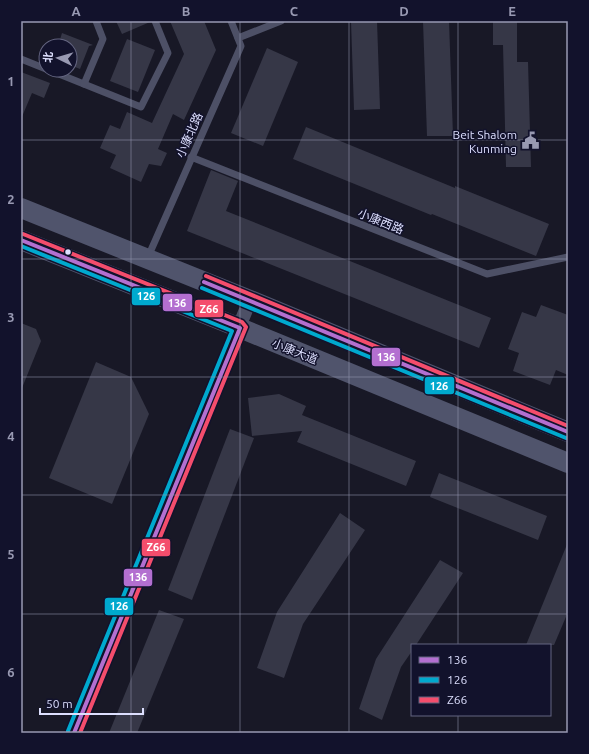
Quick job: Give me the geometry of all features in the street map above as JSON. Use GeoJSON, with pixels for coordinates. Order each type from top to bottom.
{"type":"FeatureCollection","features":[{"type":"Feature","properties":{"kind":"main road"},"geometry":{"type":"LineString","coordinates":[[21,208],[250,300],[568,432]]}},
{"type":"Feature","properties":{"kind":"main road","name":"小康大道"},"geometry":{"type":"LineString","coordinates":[[21,240],[568,463]]}},
{"type":"Feature","properties":{"kind":"street"},"geometry":{"type":"LineString","coordinates":[[74,733],[240,328],[250,300]]}},
{"type":"Feature","properties":{"kind":"lane"},"geometry":{"type":"LineString","coordinates":[[84,84],[103,40],[96,21]]}},
{"type":"Feature","properties":{"kind":"lane"},"geometry":{"type":"LineString","coordinates":[[68,78],[141,107],[168,54],[155,21]]}},
{"type":"Feature","properties":{"kind":"lane","name":"小康北路"},"geometry":{"type":"LineString","coordinates":[[147,259],[241,46],[231,21]]}},
{"type":"Feature","properties":{"kind":"lane"},"geometry":{"type":"LineString","coordinates":[[238,38],[281,21]]}},
{"type":"Feature","properties":{"kind":"lane"},"geometry":{"type":"LineString","coordinates":[[21,59],[38,66]]}},
{"type":"Feature","properties":{"kind":"lane","name":"小康西路"},"geometry":{"type":"LineString","coordinates":[[191,157],[487,274],[568,257]]}},
{"type":"Feature","properties":{"kind":"building"},"geometry":{"type":"Polygon","coordinates":[[[116,21],[150,21],[150,22],[122,34],[116,21]]]}},
{"type":"Feature","properties":{"kind":"building"},"geometry":{"type":"Polygon","coordinates":[[[170,21],[204,21],[216,50],[184,120],[173,114],[158,149],[167,153],[161,166],[149,164],[141,182],[110,168],[116,155],[100,148],[110,125],[120,129],[127,112],[152,123],[184,54],[170,21]]]}},
{"type":"Feature","properties":{"kind":"building"},"geometry":{"type":"Polygon","coordinates":[[[351,21],[377,21],[380,109],[354,110],[351,21]]]}},
{"type":"Feature","properties":{"kind":"building"},"geometry":{"type":"Polygon","coordinates":[[[423,21],[449,21],[453,136],[427,136],[423,21]]]}},
{"type":"Feature","properties":{"kind":"building"},"geometry":{"type":"Polygon","coordinates":[[[493,21],[517,21],[517,62],[528,62],[531,167],[506,167],[503,45],[493,45],[493,21]]]}},
{"type":"Feature","properties":{"kind":"building"},"geometry":{"type":"Polygon","coordinates":[[[62,33],[75,38],[60,38],[62,33]]]}},
{"type":"Feature","properties":{"kind":"building"},"geometry":{"type":"Polygon","coordinates":[[[78,39],[93,45],[89,46],[80,69],[78,68],[78,39]]]}},
{"type":"Feature","properties":{"kind":"building"},"geometry":{"type":"Polygon","coordinates":[[[127,39],[155,50],[138,92],[110,81],[127,39]]]}},
{"type":"Feature","properties":{"kind":"building"},"geometry":{"type":"Polygon","coordinates":[[[267,48],[298,62],[263,146],[231,133],[267,48]]]}},
{"type":"Feature","properties":{"kind":"building"},"geometry":{"type":"Polygon","coordinates":[[[21,72],[50,83],[44,98],[32,93],[21,119],[21,72]]]}},
{"type":"Feature","properties":{"kind":"building"},"geometry":{"type":"Polygon","coordinates":[[[306,127],[455,188],[455,186],[549,224],[536,256],[293,159],[306,127]]]}},
{"type":"Feature","properties":{"kind":"building"},"geometry":{"type":"Polygon","coordinates":[[[211,170],[238,181],[226,211],[491,318],[479,348],[187,231],[211,170]]]}},
{"type":"Feature","properties":{"kind":"building"},"geometry":{"type":"Polygon","coordinates":[[[541,305],[568,315],[568,375],[556,370],[550,385],[513,371],[519,353],[508,349],[522,312],[536,317],[541,305]]]}},
{"type":"Feature","properties":{"kind":"building"},"geometry":{"type":"Polygon","coordinates":[[[21,323],[36,329],[41,341],[22,388],[21,323]]]}},
{"type":"Feature","properties":{"kind":"building"},"geometry":{"type":"Polygon","coordinates":[[[96,362],[131,377],[149,414],[112,504],[49,478],[96,362]]]}},
{"type":"Feature","properties":{"kind":"building"},"geometry":{"type":"Polygon","coordinates":[[[279,394],[306,406],[302,415],[416,461],[406,486],[297,442],[302,431],[252,436],[248,398],[279,394]]]}},
{"type":"Feature","properties":{"kind":"building"},"geometry":{"type":"Polygon","coordinates":[[[230,429],[254,438],[192,600],[168,590],[230,429]]]}},
{"type":"Feature","properties":{"kind":"building"},"geometry":{"type":"Polygon","coordinates":[[[439,473],[547,516],[538,540],[430,497],[439,473]]]}},
{"type":"Feature","properties":{"kind":"building"},"geometry":{"type":"Polygon","coordinates":[[[340,513],[365,530],[303,624],[284,678],[257,668],[277,612],[340,513]]]}},
{"type":"Feature","properties":{"kind":"building"},"geometry":{"type":"Polygon","coordinates":[[[568,542],[568,612],[554,645],[526,644],[568,542]]]}},
{"type":"Feature","properties":{"kind":"building"},"geometry":{"type":"Polygon","coordinates":[[[440,560],[463,573],[417,644],[411,644],[411,652],[401,667],[382,720],[359,709],[376,659],[440,560]]]}},
{"type":"Feature","properties":{"kind":"building"},"geometry":{"type":"Polygon","coordinates":[[[159,610],[184,619],[137,733],[109,733],[159,610]]]}},
{"type":"Feature","properties":{"kind":"transit line","name":"Z66"},"geometry":{"type":"LineString","coordinates":[[23,234],[242,322],[246,327],[80,733]]}},
{"type":"Feature","properties":{"kind":"transit line","name":"136"},"geometry":{"type":"LineString","coordinates":[[21,240],[240,328],[74,733]]}},
{"type":"Feature","properties":{"kind":"transit line","name":"126"},"geometry":{"type":"LineString","coordinates":[[21,246],[232,331],[68,731]]}},
{"type":"Feature","properties":{"kind":"transit line","name":"Z66"},"geometry":{"type":"LineString","coordinates":[[206,276],[568,426]]}},
{"type":"Feature","properties":{"kind":"transit line","name":"136"},"geometry":{"type":"LineString","coordinates":[[204,282],[568,432]]}},
{"type":"Feature","properties":{"kind":"transit line","name":"126"},"geometry":{"type":"LineString","coordinates":[[202,288],[566,438]]}},
{"type":"Feature","properties":{"kind":"place","name":"Beit Shalom Kunming"},"geometry":{"type":"Point","coordinates":[530,141]}}]}
